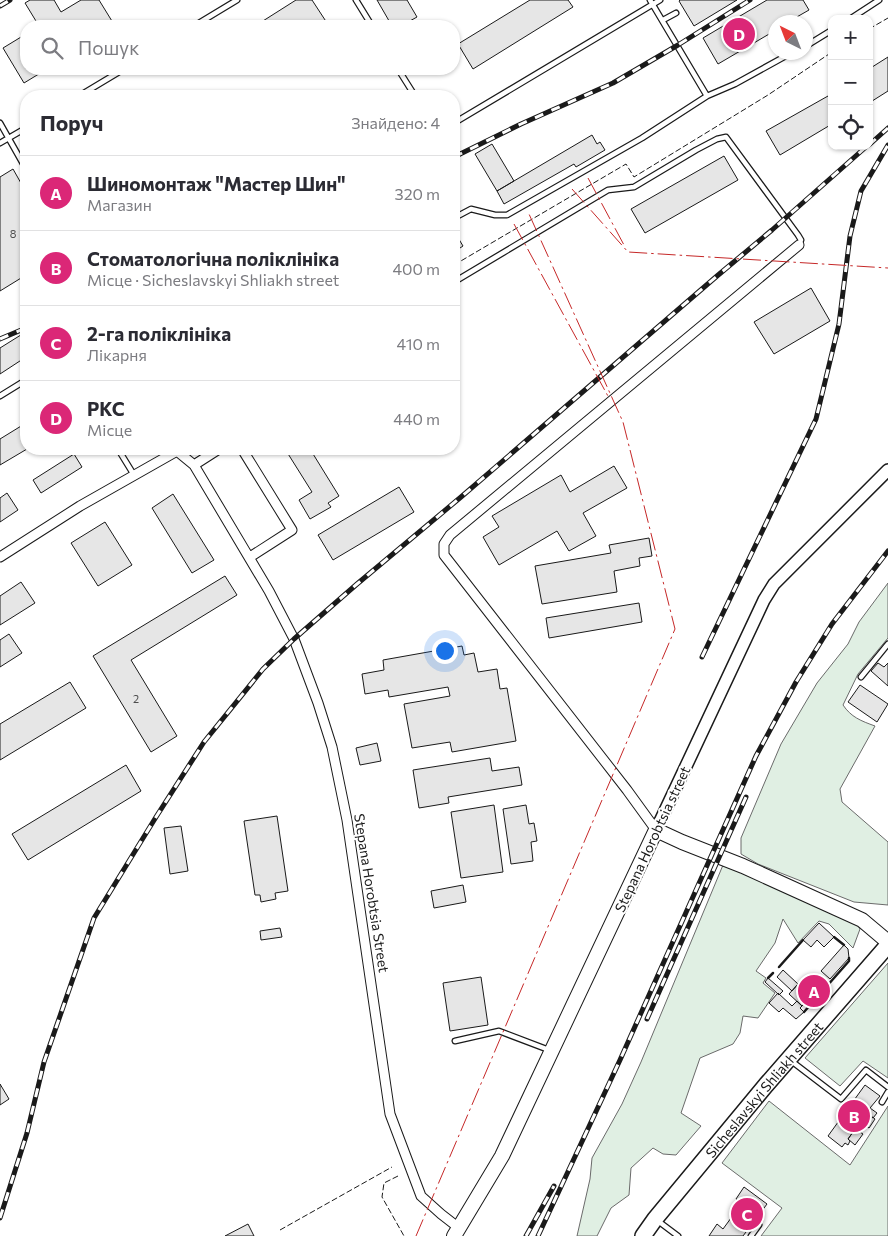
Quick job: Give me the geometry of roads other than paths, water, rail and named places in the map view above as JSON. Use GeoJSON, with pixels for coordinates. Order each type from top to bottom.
{"type":"FeatureCollection","features":[{"type":"Feature","properties":{"kind":"main road"},"geometry":{"type":"LineString","coordinates":[[656,830],[743,866],[862,920],[888,943]]}},
{"type":"Feature","properties":{"kind":"main road","name":"Stepana Horobtsia street"},"geometry":{"type":"LineString","coordinates":[[457,1232],[502,1156],[656,830]]}},
{"type":"Feature","properties":{"kind":"main road","name":"Sicheslavskyi Shliakh street"},"geometry":{"type":"LineString","coordinates":[[643,1236],[655,1218],[888,943]]}},
{"type":"Feature","properties":{"kind":"street"},"geometry":{"type":"LineString","coordinates":[[656,830],[444,555],[444,544],[450,535],[799,245]]}},
{"type":"Feature","properties":{"kind":"street"},"geometry":{"type":"LineString","coordinates":[[0,557],[80,506],[170,455]]}},
{"type":"Feature","properties":{"kind":"street","name":"Stepana Horobtsia Street"},"geometry":{"type":"LineString","coordinates":[[184,455],[194,465],[250,556],[294,639],[318,703],[332,747],[348,829],[390,1114],[421,1196],[457,1232]]}},
{"type":"Feature","properties":{"kind":"street"},"geometry":{"type":"LineString","coordinates":[[194,465],[210,455]]}},
{"type":"Feature","properties":{"kind":"street"},"geometry":{"type":"LineString","coordinates":[[246,455],[292,530],[250,556]]}},
{"type":"Feature","properties":{"kind":"street","name":"Stepana Horobtsia street"},"geometry":{"type":"LineString","coordinates":[[656,830],[764,600],[774,584],[888,470]]}},
{"type":"Feature","properties":{"kind":"lane"},"geometry":{"type":"LineString","coordinates":[[204,20],[237,0]]}},
{"type":"Feature","properties":{"kind":"lane"},"geometry":{"type":"LineString","coordinates":[[356,0],[368,20]]}},
{"type":"Feature","properties":{"kind":"lane"},"geometry":{"type":"LineString","coordinates":[[460,119],[651,2],[660,0]]}},
{"type":"Feature","properties":{"kind":"lane"},"geometry":{"type":"LineString","coordinates":[[856,15],[879,0]]}},
{"type":"Feature","properties":{"kind":"lane"},"geometry":{"type":"LineString","coordinates":[[651,2],[707,96]]}},
{"type":"Feature","properties":{"kind":"lane"},"geometry":{"type":"LineString","coordinates":[[663,20],[676,13]]}},
{"type":"Feature","properties":{"kind":"lane"},"geometry":{"type":"LineString","coordinates":[[813,42],[828,32]]}},
{"type":"Feature","properties":{"kind":"lane"},"geometry":{"type":"LineString","coordinates":[[460,215],[471,209],[495,215],[507,215],[642,138],[707,96],[735,84],[778,60]]}},
{"type":"Feature","properties":{"kind":"lane"},"geometry":{"type":"LineString","coordinates":[[89,90],[114,75]]}},
{"type":"Feature","properties":{"kind":"lane"},"geometry":{"type":"LineString","coordinates":[[402,75],[411,90]]}},
{"type":"Feature","properties":{"kind":"lane"},"geometry":{"type":"LineString","coordinates":[[0,123],[20,159]]}},
{"type":"Feature","properties":{"kind":"lane"},"geometry":{"type":"LineString","coordinates":[[0,143],[20,131]]}},
{"type":"Feature","properties":{"kind":"lane"},"geometry":{"type":"LineString","coordinates":[[460,278],[608,190],[634,187],[696,150],[717,139],[726,137],[798,235],[801,240],[799,245]]}},
{"type":"Feature","properties":{"kind":"lane"},"geometry":{"type":"LineString","coordinates":[[0,396],[20,384]]}},
{"type":"Feature","properties":{"kind":"lane"},"geometry":{"type":"LineString","coordinates":[[122,455],[134,476]]}},
{"type":"Feature","properties":{"kind":"lane"},"geometry":{"type":"LineString","coordinates":[[861,677],[888,646]]}},
{"type":"Feature","properties":{"kind":"lane"},"geometry":{"type":"LineString","coordinates":[[455,1041],[499,1031],[552,1051]]}},
{"type":"Feature","properties":{"kind":"lane"},"geometry":{"type":"LineString","coordinates":[[789,1060],[841,1099],[866,1070],[888,1087]]}},
{"type":"Feature","properties":{"kind":"lane"},"geometry":{"type":"LineString","coordinates":[[882,1102],[888,1092]]}},
{"type":"Feature","properties":{"kind":"lane"},"geometry":{"type":"LineString","coordinates":[[655,1218],[678,1236]]}},
{"type":"Feature","properties":{"kind":"lane"},"geometry":{"type":"LineString","coordinates":[[751,1236],[759,1225]]}},
{"type":"Feature","properties":{"kind":"railway"},"geometry":{"type":"LineString","coordinates":[[0,6],[10,0]]}},
{"type":"Feature","properties":{"kind":"railway"},"geometry":{"type":"LineString","coordinates":[[460,154],[521,124],[613,83],[750,0]]}},
{"type":"Feature","properties":{"kind":"railway"},"geometry":{"type":"LineString","coordinates":[[873,141],[888,128]]}},
{"type":"Feature","properties":{"kind":"railway"},"geometry":{"type":"LineString","coordinates":[[702,657],[816,419],[839,324],[850,236],[861,191],[888,145]]}},
{"type":"Feature","properties":{"kind":"railway"},"geometry":{"type":"LineString","coordinates":[[0,1218],[27,1133],[44,1062],[94,918],[204,742],[263,669],[294,639],[772,230],[862,150]]}},
{"type":"Feature","properties":{"kind":"railway"},"geometry":{"type":"LineString","coordinates":[[0,339],[20,331]]}},
{"type":"Feature","properties":{"kind":"railway"},"geometry":{"type":"LineString","coordinates":[[538,1236],[620,1060],[756,756],[796,682],[832,624],[888,551]]}},
{"type":"Feature","properties":{"kind":"railway"},"geometry":{"type":"LineString","coordinates":[[647,1019],[746,797]]}},
{"type":"Feature","properties":{"kind":"railway"},"geometry":{"type":"LineString","coordinates":[[526,1236],[554,1186]]}},
{"type":"Feature","properties":{"kind":"place","name":"РКС"},"geometry":{"type":"Point","coordinates":[739,34]}},
{"type":"Feature","properties":{"kind":"place","name":"Шиномонтаж \"Мастер Шин\""},"geometry":{"type":"Point","coordinates":[814,991]}},
{"type":"Feature","properties":{"kind":"place","name":"Стоматологічна поліклініка"},"geometry":{"type":"Point","coordinates":[854,1116]}},
{"type":"Feature","properties":{"kind":"place","name":"2-га поліклініка"},"geometry":{"type":"Point","coordinates":[747,1214]}}]}
